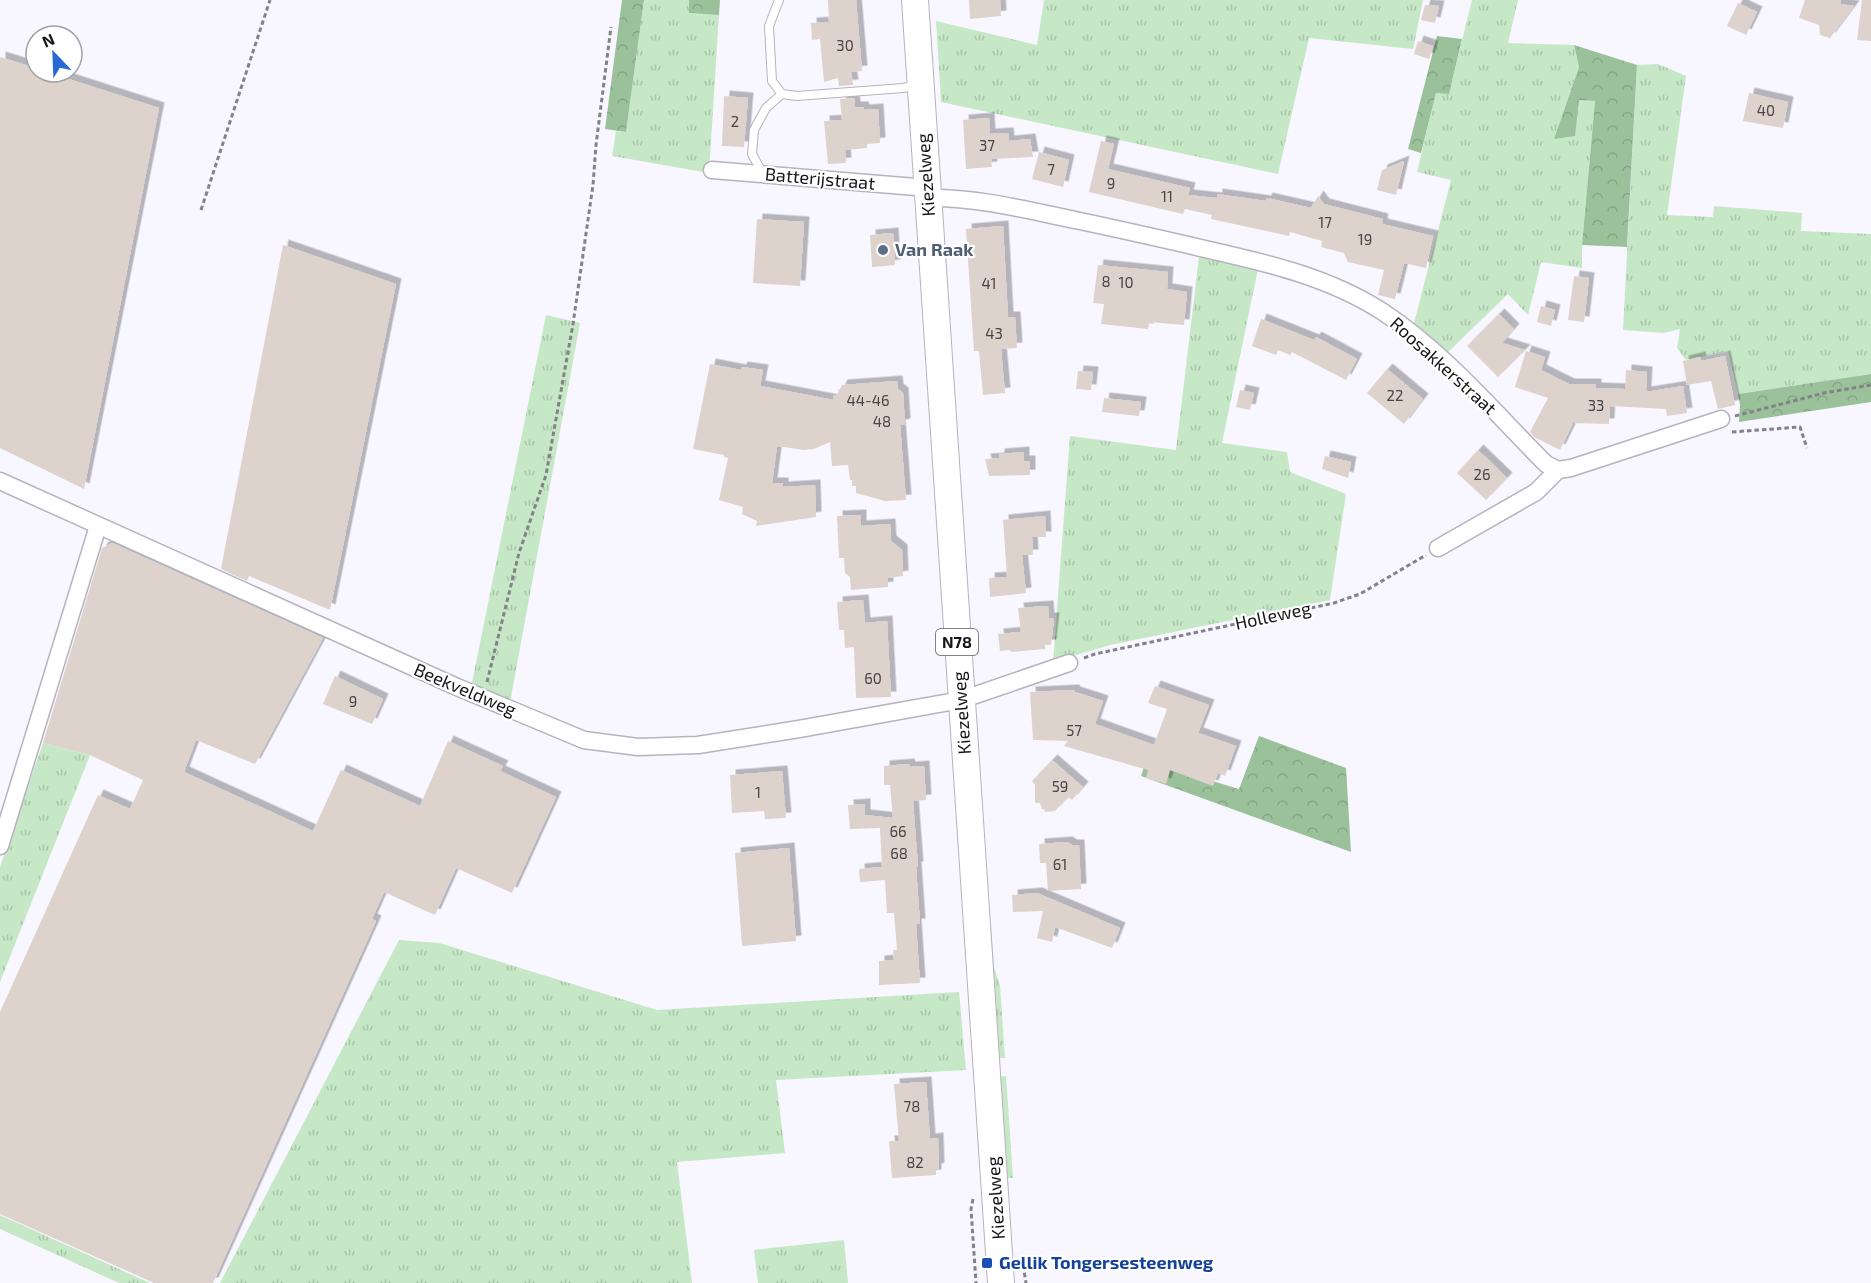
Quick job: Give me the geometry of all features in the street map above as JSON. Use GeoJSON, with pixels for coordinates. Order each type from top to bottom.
{"type":"FeatureCollection","features":[{"type":"Feature","properties":{"kind":"main road","name":"Kiezelweg"},"geometry":{"type":"LineString","coordinates":[[915,0],[1001,1283]]}},
{"type":"Feature","properties":{"kind":"street","name":"Batterijstraat"},"geometry":{"type":"LineString","coordinates":[[712,170],[928,193]]}},
{"type":"Feature","properties":{"kind":"street","name":"Roosakkerstraat"},"geometry":{"type":"LineString","coordinates":[[928,193],[1103,226],[1246,258],[1301,273],[1327,283],[1382,311],[1408,330],[1455,372],[1546,464],[1558,470]]}},
{"type":"Feature","properties":{"kind":"street"},"geometry":{"type":"LineString","coordinates":[[1438,548],[1536,492],[1558,470],[1725,426]]}},
{"type":"Feature","properties":{"kind":"street","name":"Beekveldweg"},"geometry":{"type":"LineString","coordinates":[[0,481],[483,698],[584,740],[638,747],[698,745],[870,718],[961,700]]}},
{"type":"Feature","properties":{"kind":"street"},"geometry":{"type":"LineString","coordinates":[[0,846],[98,526]]}},
{"type":"Feature","properties":{"kind":"street"},"geometry":{"type":"LineString","coordinates":[[961,700],[1069,663]]}},
{"type":"Feature","properties":{"kind":"lane"},"geometry":{"type":"LineString","coordinates":[[779,0],[770,26],[772,81],[782,94],[797,96],[903,88],[920,84]]}},
{"type":"Feature","properties":{"kind":"lane"},"geometry":{"type":"LineString","coordinates":[[764,174],[752,154],[754,130],[766,108],[782,94]]}},
{"type":"Feature","properties":{"kind":"path"},"geometry":{"type":"LineString","coordinates":[[201,210],[270,0]]}},
{"type":"Feature","properties":{"kind":"path"},"geometry":{"type":"LineString","coordinates":[[483,698],[519,554],[546,475],[555,433],[593,184],[611,27]]}},
{"type":"Feature","properties":{"kind":"path"},"geometry":{"type":"LineString","coordinates":[[1725,426],[1824,393],[1871,385]]}},
{"type":"Feature","properties":{"kind":"path"},"geometry":{"type":"LineString","coordinates":[[1725,426],[1800,428],[1807,448]]}},
{"type":"Feature","properties":{"kind":"path","name":"Holleweg"},"geometry":{"type":"LineString","coordinates":[[1069,663],[1095,654],[1334,603],[1360,594],[1438,548]]}},
{"type":"Feature","properties":{"kind":"green space"},"geometry":{"type":"Polygon","coordinates":[[[622,0],[644,0],[626,132],[605,129],[622,0]]]}},
{"type":"Feature","properties":{"kind":"green space"},"geometry":{"type":"Polygon","coordinates":[[[644,0],[689,0],[689,13],[719,15],[709,173],[612,156],[616,131],[626,132],[644,0]]]}},
{"type":"Feature","properties":{"kind":"green space"},"geometry":{"type":"Polygon","coordinates":[[[689,0],[720,0],[719,15],[689,13],[689,0]]]}},
{"type":"Feature","properties":{"kind":"green space"},"geometry":{"type":"Polygon","coordinates":[[[1044,0],[1423,0],[1413,49],[1309,38],[1278,174],[941,102],[936,21],[1037,45],[1044,0]]]}},
{"type":"Feature","properties":{"kind":"green space"},"geometry":{"type":"Polygon","coordinates":[[[1472,0],[1518,0],[1508,43],[1574,45],[1579,67],[1554,139],[1579,100],[1595,101],[1582,268],[1541,262],[1528,315],[1508,294],[1446,354],[1414,323],[1451,180],[1417,172],[1436,92],[1449,93],[1472,0]]]}},
{"type":"Feature","properties":{"kind":"green space"},"geometry":{"type":"Polygon","coordinates":[[[1437,36],[1462,39],[1449,94],[1436,93],[1421,153],[1408,149],[1437,36]]]}},
{"type":"Feature","properties":{"kind":"green space"},"geometry":{"type":"Polygon","coordinates":[[[1574,45],[1637,65],[1627,247],[1582,245],[1595,101],[1579,100],[1575,136],[1554,139],[1579,67],[1574,45]]]}},
{"type":"Feature","properties":{"kind":"green space"},"geometry":{"type":"Polygon","coordinates":[[[1658,64],[1686,76],[1667,215],[1713,217],[1714,206],[1802,213],[1801,231],[1871,234],[1871,374],[1738,394],[1728,351],[1686,360],[1677,348],[1680,329],[1664,333],[1623,330],[1637,65],[1658,64]]]}},
{"type":"Feature","properties":{"kind":"green space"},"geometry":{"type":"Polygon","coordinates":[[[1199,257],[1258,269],[1222,443],[1287,452],[1290,472],[1346,494],[1330,600],[1110,645],[1053,662],[1070,436],[1176,450],[1199,257]]]}},
{"type":"Feature","properties":{"kind":"green space"},"geometry":{"type":"Polygon","coordinates":[[[546,315],[580,323],[510,702],[472,683],[546,315]]]}},
{"type":"Feature","properties":{"kind":"green space"},"geometry":{"type":"Polygon","coordinates":[[[1871,374],[1871,402],[1739,422],[1738,394],[1871,374]]]}},
{"type":"Feature","properties":{"kind":"green space"},"geometry":{"type":"Polygon","coordinates":[[[1259,736],[1346,768],[1351,852],[1141,776],[1146,761],[1239,789],[1259,736]]]}},
{"type":"Feature","properties":{"kind":"green space"},"geometry":{"type":"Polygon","coordinates":[[[43,743],[90,755],[0,982],[0,867],[43,743]]]}},
{"type":"Feature","properties":{"kind":"green space"},"geometry":{"type":"Polygon","coordinates":[[[986,926],[991,926],[994,967],[1000,986],[1005,1058],[994,1058],[986,926]]]}},
{"type":"Feature","properties":{"kind":"green space"},"geometry":{"type":"Polygon","coordinates":[[[399,940],[439,943],[657,1010],[959,992],[966,1070],[776,1080],[785,1153],[677,1162],[692,1283],[220,1283],[399,940]]]}},
{"type":"Feature","properties":{"kind":"green space"},"geometry":{"type":"Polygon","coordinates":[[[1006,1076],[1013,1178],[1003,1178],[995,1077],[1006,1076]]]}},
{"type":"Feature","properties":{"kind":"green space"},"geometry":{"type":"Polygon","coordinates":[[[0,1215],[150,1283],[119,1283],[0,1229],[0,1215]]]}},
{"type":"Feature","properties":{"kind":"green space"},"geometry":{"type":"Polygon","coordinates":[[[844,1240],[848,1283],[758,1283],[754,1250],[844,1240]]]}},
{"type":"Feature","properties":{"kind":"building"},"geometry":{"type":"Polygon","coordinates":[[[828,0],[856,0],[862,71],[851,72],[853,85],[839,86],[838,78],[824,82],[820,39],[812,40],[811,23],[829,22],[828,0]]]}},
{"type":"Feature","properties":{"kind":"building"},"geometry":{"type":"Polygon","coordinates":[[[969,0],[1000,0],[1001,16],[970,19],[969,0]]]}},
{"type":"Feature","properties":{"kind":"building"},"geometry":{"type":"Polygon","coordinates":[[[1805,0],[1841,0],[1840,4],[1854,6],[1830,38],[1820,35],[1819,25],[1799,18],[1805,0]]]}},
{"type":"Feature","properties":{"kind":"building"},"geometry":{"type":"Polygon","coordinates":[[[1862,0],[1871,0],[1871,41],[1857,40],[1862,0]]]}},
{"type":"Feature","properties":{"kind":"building"},"geometry":{"type":"Polygon","coordinates":[[[1738,3],[1757,12],[1746,35],[1727,26],[1738,3]]]}},
{"type":"Feature","properties":{"kind":"building"},"geometry":{"type":"Polygon","coordinates":[[[1425,5],[1439,6],[1435,23],[1421,20],[1425,5]]]}},
{"type":"Feature","properties":{"kind":"building"},"geometry":{"type":"Polygon","coordinates":[[[1418,41],[1433,46],[1429,59],[1414,54],[1418,41]]]}},
{"type":"Feature","properties":{"kind":"building"},"geometry":{"type":"Polygon","coordinates":[[[0,57],[24,64],[24,84],[84,84],[159,108],[84,489],[0,448],[0,57]]]}},
{"type":"Feature","properties":{"kind":"building"},"geometry":{"type":"Polygon","coordinates":[[[1749,93],[1788,102],[1783,128],[1743,121],[1749,93]]]}},
{"type":"Feature","properties":{"kind":"building"},"geometry":{"type":"Polygon","coordinates":[[[724,96],[748,98],[744,147],[722,146],[724,96]]]}},
{"type":"Feature","properties":{"kind":"building"},"geometry":{"type":"Polygon","coordinates":[[[854,98],[855,107],[863,107],[864,110],[878,109],[880,143],[867,144],[867,148],[845,150],[846,163],[828,164],[824,121],[842,120],[840,99],[854,98]]]}},
{"type":"Feature","properties":{"kind":"building"},"geometry":{"type":"Polygon","coordinates":[[[989,118],[990,134],[1008,133],[1009,141],[1030,139],[1033,157],[991,159],[992,167],[966,169],[963,120],[989,118]]]}},
{"type":"Feature","properties":{"kind":"building"},"geometry":{"type":"Polygon","coordinates":[[[1101,141],[1114,144],[1108,169],[1190,188],[1188,195],[1217,198],[1217,194],[1266,201],[1267,198],[1311,208],[1318,196],[1324,204],[1383,219],[1382,224],[1433,236],[1426,268],[1404,263],[1395,299],[1378,295],[1384,270],[1348,262],[1344,253],[1321,247],[1322,241],[1290,232],[1289,236],[1211,219],[1212,215],[1185,209],[1183,214],[1089,192],[1101,141]]]}},
{"type":"Feature","properties":{"kind":"building"},"geometry":{"type":"Polygon","coordinates":[[[1039,152],[1069,160],[1063,187],[1032,179],[1039,152]]]}},
{"type":"Feature","properties":{"kind":"building"},"geometry":{"type":"Polygon","coordinates":[[[1404,161],[1396,195],[1377,190],[1382,170],[1404,161]]]}},
{"type":"Feature","properties":{"kind":"building"},"geometry":{"type":"Polygon","coordinates":[[[757,219],[804,222],[800,286],[753,283],[757,219]]]}},
{"type":"Feature","properties":{"kind":"building"},"geometry":{"type":"Polygon","coordinates":[[[1003,226],[1008,317],[1015,317],[1017,348],[1001,349],[1005,393],[983,395],[979,351],[974,351],[966,229],[1003,226]]]}},
{"type":"Feature","properties":{"kind":"building","name":"Van Raak"},"geometry":{"type":"Polygon","coordinates":[[[893,233],[895,265],[872,267],[870,235],[893,233]]]}},
{"type":"Feature","properties":{"kind":"building"},"geometry":{"type":"Polygon","coordinates":[[[283,245],[396,284],[330,610],[249,576],[247,581],[221,569],[283,245]]]}},
{"type":"Feature","properties":{"kind":"building"},"geometry":{"type":"Polygon","coordinates":[[[1098,265],[1168,272],[1167,289],[1187,292],[1184,325],[1149,322],[1148,329],[1101,324],[1104,304],[1093,303],[1098,265]]]}},
{"type":"Feature","properties":{"kind":"building"},"geometry":{"type":"Polygon","coordinates":[[[1574,276],[1589,278],[1584,322],[1568,320],[1574,276]]]}},
{"type":"Feature","properties":{"kind":"building"},"geometry":{"type":"Polygon","coordinates":[[[1541,306],[1555,310],[1551,326],[1537,322],[1541,306]]]}},
{"type":"Feature","properties":{"kind":"building"},"geometry":{"type":"Polygon","coordinates":[[[1499,314],[1514,329],[1502,343],[1525,350],[1498,377],[1467,346],[1499,314]]]}},
{"type":"Feature","properties":{"kind":"building"},"geometry":{"type":"Polygon","coordinates":[[[1261,319],[1314,340],[1316,337],[1357,359],[1346,380],[1292,352],[1290,355],[1278,350],[1276,355],[1252,346],[1261,319]]]}},
{"type":"Feature","properties":{"kind":"building"},"geometry":{"type":"Polygon","coordinates":[[[1526,351],[1545,357],[1541,370],[1569,384],[1596,384],[1596,388],[1625,389],[1626,370],[1647,372],[1646,392],[1683,386],[1687,413],[1667,416],[1666,409],[1610,406],[1609,424],[1573,423],[1560,450],[1534,437],[1530,432],[1548,398],[1515,387],[1526,351]]]}},
{"type":"Feature","properties":{"kind":"building"},"geometry":{"type":"Polygon","coordinates":[[[1725,356],[1735,405],[1718,409],[1711,381],[1687,385],[1683,361],[1700,357],[1701,361],[1725,356]]]}},
{"type":"Feature","properties":{"kind":"building"},"geometry":{"type":"Polygon","coordinates":[[[710,364],[741,370],[742,367],[763,370],[760,386],[834,400],[833,395],[837,395],[842,385],[897,381],[898,389],[903,393],[905,424],[900,425],[906,500],[885,501],[856,493],[856,486],[852,486],[852,480],[850,480],[848,465],[832,466],[830,442],[814,449],[804,450],[777,446],[772,483],[783,483],[783,487],[815,485],[816,517],[756,526],[757,521],[742,514],[743,507],[719,500],[728,458],[724,455],[693,449],[710,364]]]}},
{"type":"Feature","properties":{"kind":"building"},"geometry":{"type":"Polygon","coordinates":[[[1387,369],[1423,399],[1404,424],[1367,393],[1387,369]]]}},
{"type":"Feature","properties":{"kind":"building"},"geometry":{"type":"Polygon","coordinates":[[[1078,371],[1093,372],[1091,390],[1076,389],[1078,371]]]}},
{"type":"Feature","properties":{"kind":"building"},"geometry":{"type":"Polygon","coordinates":[[[1240,390],[1254,393],[1250,410],[1236,407],[1240,390]]]}},
{"type":"Feature","properties":{"kind":"building"},"geometry":{"type":"Polygon","coordinates":[[[1104,398],[1141,402],[1139,416],[1102,412],[1104,398]]]}},
{"type":"Feature","properties":{"kind":"building"},"geometry":{"type":"Polygon","coordinates":[[[1478,450],[1507,478],[1486,500],[1457,473],[1478,450]]]}},
{"type":"Feature","properties":{"kind":"building"},"geometry":{"type":"Polygon","coordinates":[[[1024,452],[1024,461],[1030,461],[1030,475],[989,476],[985,459],[999,458],[999,454],[1024,452]]]}},
{"type":"Feature","properties":{"kind":"building"},"geometry":{"type":"Polygon","coordinates":[[[1325,456],[1351,462],[1348,478],[1322,469],[1325,456]]]}},
{"type":"Feature","properties":{"kind":"building"},"geometry":{"type":"Polygon","coordinates":[[[861,515],[861,526],[890,524],[891,541],[902,550],[903,576],[888,578],[888,587],[851,590],[850,577],[845,573],[844,558],[839,558],[837,516],[861,515]]]}},
{"type":"Feature","properties":{"kind":"building"},"geometry":{"type":"Polygon","coordinates":[[[1045,516],[1046,537],[1032,537],[1033,555],[1022,555],[1026,593],[990,597],[989,578],[1007,577],[1003,520],[1045,516]]]}},
{"type":"Feature","properties":{"kind":"building"},"geometry":{"type":"Polygon","coordinates":[[[112,543],[323,638],[255,764],[196,740],[184,772],[313,831],[341,770],[420,806],[448,741],[503,766],[500,771],[556,797],[512,893],[456,868],[435,915],[384,892],[372,919],[376,921],[213,1283],[154,1283],[0,1214],[0,1012],[98,795],[130,809],[143,780],[90,755],[43,743],[102,548],[112,543]]]}},
{"type":"Feature","properties":{"kind":"building"},"geometry":{"type":"Polygon","coordinates":[[[863,600],[865,623],[887,621],[891,697],[856,698],[854,647],[845,648],[844,630],[839,630],[837,602],[863,600]]]}},
{"type":"Feature","properties":{"kind":"building"},"geometry":{"type":"Polygon","coordinates":[[[1048,606],[1049,618],[1054,618],[1051,645],[1045,645],[1045,649],[1000,651],[998,634],[1021,632],[1018,608],[1048,606]]]}},
{"type":"Feature","properties":{"kind":"building"},"geometry":{"type":"Polygon","coordinates":[[[335,676],[383,699],[372,724],[323,704],[335,676]]]}},
{"type":"Feature","properties":{"kind":"building"},"geometry":{"type":"Polygon","coordinates":[[[1155,686],[1209,705],[1198,733],[1236,746],[1225,776],[1218,773],[1213,786],[1170,770],[1166,784],[1146,778],[1148,770],[1064,746],[1068,741],[1033,740],[1030,692],[1074,690],[1103,701],[1095,724],[1154,745],[1167,709],[1148,703],[1155,686]]]}},
{"type":"Feature","properties":{"kind":"building"},"geometry":{"type":"Polygon","coordinates":[[[1052,760],[1083,787],[1072,800],[1068,797],[1055,811],[1045,812],[1040,803],[1035,803],[1035,785],[1032,781],[1052,760]]]}},
{"type":"Feature","properties":{"kind":"building"},"geometry":{"type":"Polygon","coordinates":[[[909,764],[910,767],[924,766],[926,800],[913,801],[918,867],[916,867],[920,924],[916,924],[920,983],[879,985],[879,961],[894,960],[893,950],[897,950],[894,913],[887,913],[885,880],[860,882],[859,869],[882,867],[880,828],[850,829],[848,805],[865,804],[865,815],[893,818],[890,785],[884,785],[884,766],[909,764]]]}},
{"type":"Feature","properties":{"kind":"building"},"geometry":{"type":"Polygon","coordinates":[[[782,771],[786,818],[765,819],[764,811],[732,813],[730,775],[782,771]]]}},
{"type":"Feature","properties":{"kind":"building"},"geometry":{"type":"Polygon","coordinates":[[[1067,842],[1079,845],[1081,889],[1048,891],[1046,863],[1040,863],[1039,844],[1067,842]]]}},
{"type":"Feature","properties":{"kind":"building"},"geometry":{"type":"Polygon","coordinates":[[[789,848],[796,941],[742,946],[735,853],[789,848]]]}},
{"type":"Feature","properties":{"kind":"building"},"geometry":{"type":"Polygon","coordinates":[[[1037,893],[1120,928],[1112,948],[1055,927],[1052,942],[1037,938],[1043,911],[1013,912],[1012,895],[1037,893]]]}},
{"type":"Feature","properties":{"kind":"building"},"geometry":{"type":"Polygon","coordinates":[[[926,1082],[930,1139],[938,1138],[939,1168],[936,1169],[936,1175],[892,1178],[889,1141],[899,1141],[894,1084],[926,1082]]]}},
{"type":"Feature","properties":{"kind":"place","name":"Van Raak"},"geometry":{"type":"Point","coordinates":[883,250]}},
{"type":"Feature","properties":{"kind":"place","name":"Gellik Tongersesteenweg"},"geometry":{"type":"Point","coordinates":[987,1263]}}]}
